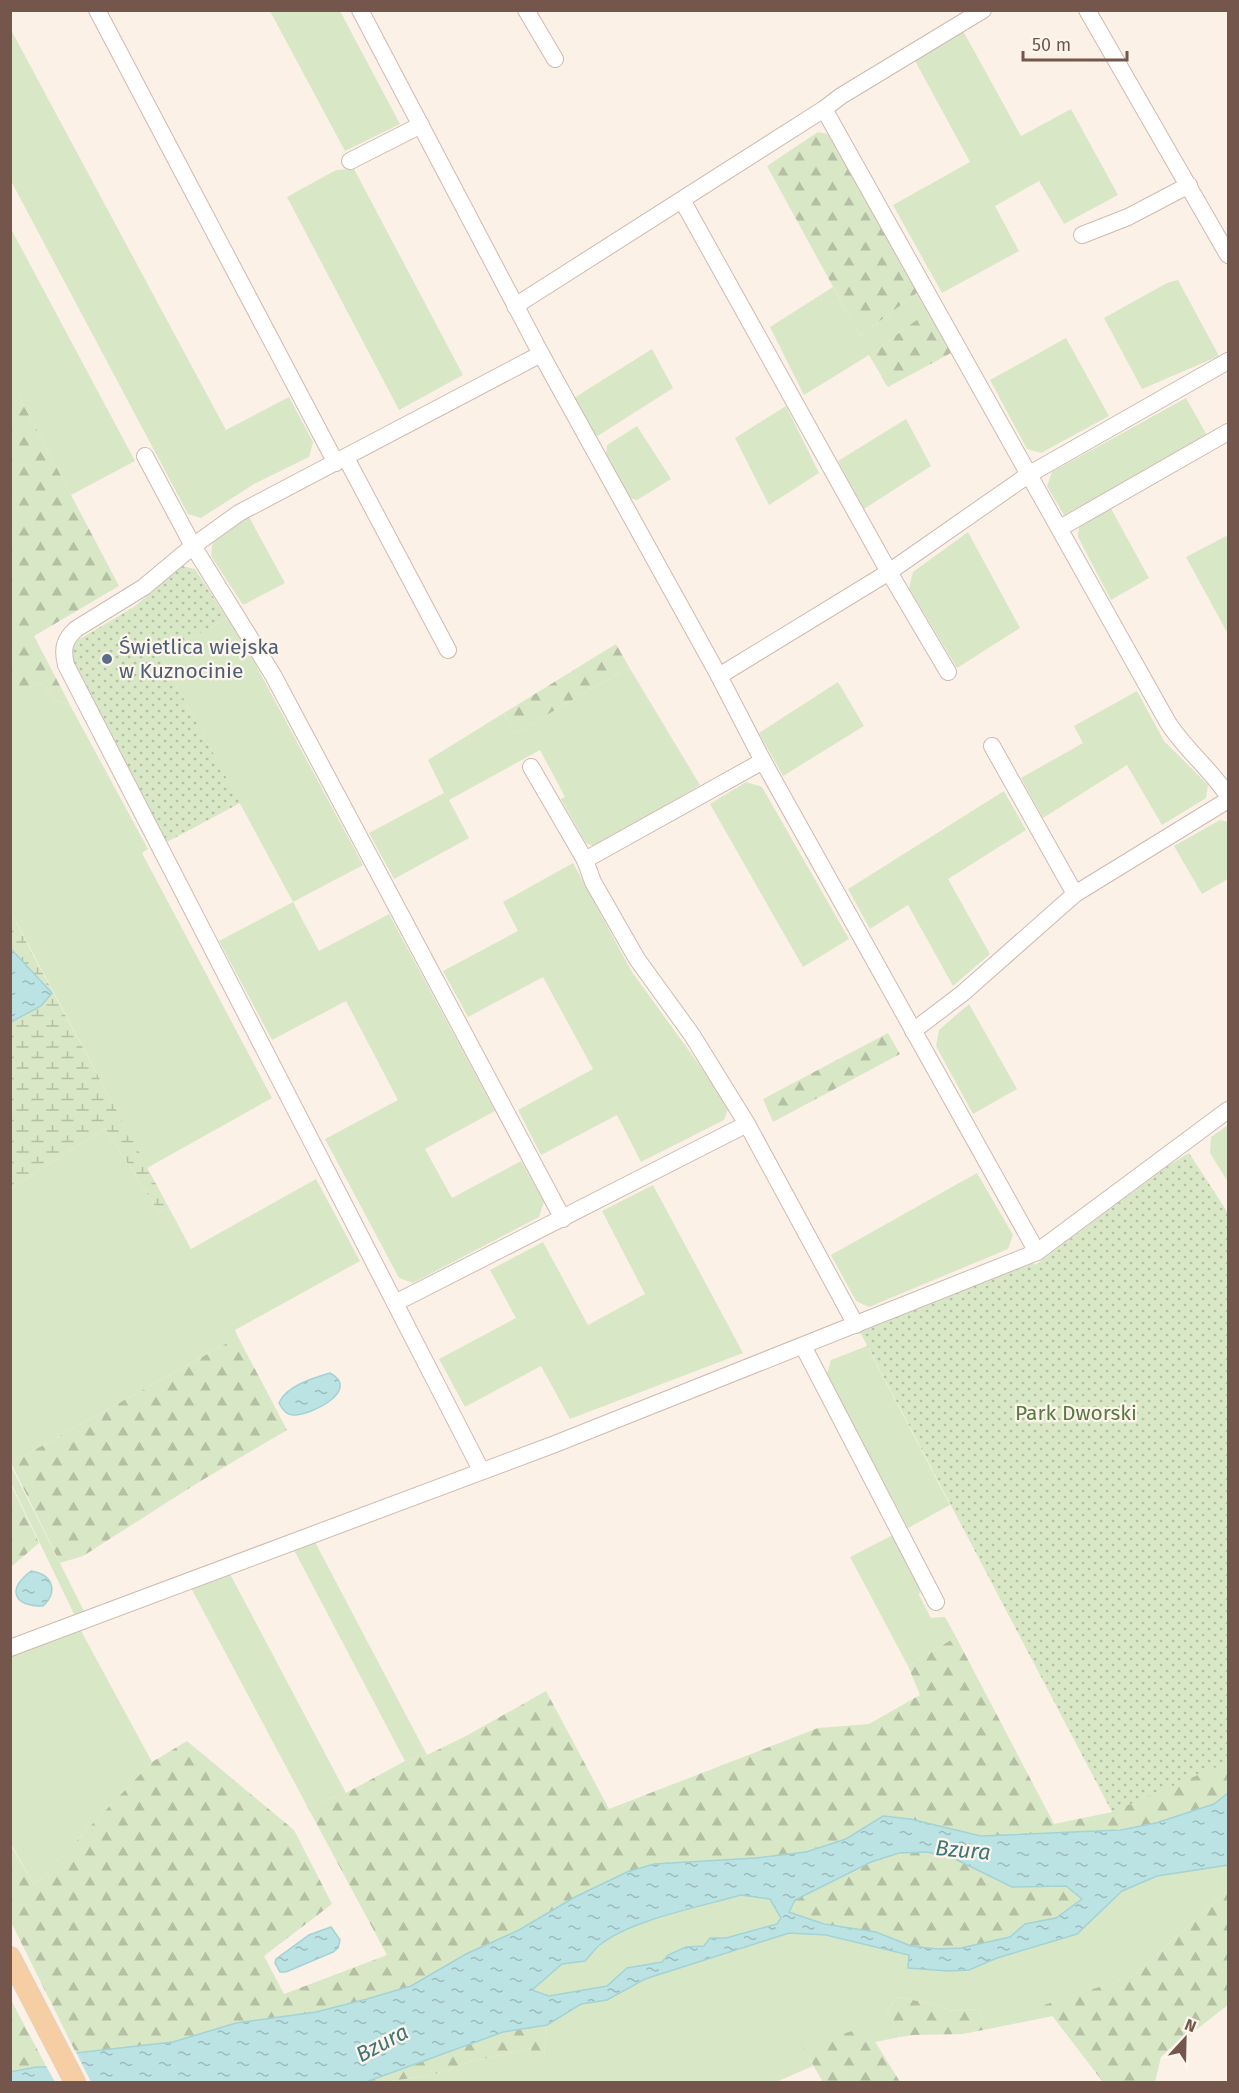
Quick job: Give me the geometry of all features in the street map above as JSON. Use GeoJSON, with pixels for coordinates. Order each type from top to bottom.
{"type":"FeatureCollection","features":[{"type":"Feature","properties":{"kind":"main road"},"geometry":{"type":"LineString","coordinates":[[10,1957],[75,2082]]}},
{"type":"Feature","properties":{"kind":"street"},"geometry":{"type":"LineString","coordinates":[[360,10],[541,354],[763,760],[1037,1252]]}},
{"type":"Feature","properties":{"kind":"street"},"geometry":{"type":"LineString","coordinates":[[526,10],[555,58]]}},
{"type":"Feature","properties":{"kind":"street"},"geometry":{"type":"LineString","coordinates":[[515,306],[842,96],[983,10]]}},
{"type":"Feature","properties":{"kind":"street"},"geometry":{"type":"LineString","coordinates":[[1087,10],[1228,255]]}},
{"type":"Feature","properties":{"kind":"street"},"geometry":{"type":"LineString","coordinates":[[96,11],[341,460],[448,650]]}},
{"type":"Feature","properties":{"kind":"street"},"geometry":{"type":"LineString","coordinates":[[824,109],[1167,721],[1180,740],[1220,782],[1228,798],[1075,894],[963,993],[913,1030]]}},
{"type":"Feature","properties":{"kind":"street"},"geometry":{"type":"LineString","coordinates":[[350,161],[421,125]]}},
{"type":"Feature","properties":{"kind":"street"},"geometry":{"type":"LineString","coordinates":[[1082,235],[1128,217],[1189,185]]}},
{"type":"Feature","properties":{"kind":"street"},"geometry":{"type":"LineString","coordinates":[[682,200],[889,572],[948,672]]}},
{"type":"Feature","properties":{"kind":"street"},"geometry":{"type":"LineString","coordinates":[[482,1470],[66,665],[64,646],[68,636],[76,628],[144,587],[193,546],[239,513],[541,354]]}},
{"type":"Feature","properties":{"kind":"street"},"geometry":{"type":"LineString","coordinates":[[719,676],[889,572],[1028,475],[1228,362]]}},
{"type":"Feature","properties":{"kind":"street"},"geometry":{"type":"LineString","coordinates":[[1060,528],[1228,432]]}},
{"type":"Feature","properties":{"kind":"street"},"geometry":{"type":"LineString","coordinates":[[145,456],[193,546],[273,675],[563,1219]]}},
{"type":"Feature","properties":{"kind":"street"},"geometry":{"type":"LineString","coordinates":[[992,746],[1075,894]]}},
{"type":"Feature","properties":{"kind":"street"},"geometry":{"type":"LineString","coordinates":[[585,860],[763,760]]}},
{"type":"Feature","properties":{"kind":"street"},"geometry":{"type":"LineString","coordinates":[[531,767],[585,860],[593,882],[637,959],[692,1035],[747,1124],[856,1325]]}},
{"type":"Feature","properties":{"kind":"street"},"geometry":{"type":"LineString","coordinates":[[10,1648],[555,1444],[1037,1252],[1228,1110]]}},
{"type":"Feature","properties":{"kind":"street"},"geometry":{"type":"LineString","coordinates":[[395,1303],[747,1124]]}},
{"type":"Feature","properties":{"kind":"street"},"geometry":{"type":"LineString","coordinates":[[803,1346],[936,1602]]}},
{"type":"Feature","properties":{"kind":"green space"},"geometry":{"type":"Polygon","coordinates":[[[270,11],[340,11],[400,124],[345,151],[270,11]]]}},
{"type":"Feature","properties":{"kind":"green space"},"geometry":{"type":"Polygon","coordinates":[[[10,28],[226,430],[289,397],[313,442],[309,457],[254,484],[201,518],[188,514],[11,181],[10,28]]]}},
{"type":"Feature","properties":{"kind":"green space"},"geometry":{"type":"Polygon","coordinates":[[[962,29],[1021,136],[1071,109],[1118,195],[1064,224],[1039,181],[995,206],[1019,251],[942,293],[893,205],[970,162],[914,59],[962,29]]]}},
{"type":"Feature","properties":{"kind":"green space"},"geometry":{"type":"Polygon","coordinates":[[[818,132],[832,135],[918,292],[860,336],[767,166],[818,132]]]}},
{"type":"Feature","properties":{"kind":"green space"},"geometry":{"type":"Polygon","coordinates":[[[354,169],[463,375],[399,410],[287,197],[336,170],[354,169]]]}},
{"type":"Feature","properties":{"kind":"green space"},"geometry":{"type":"Polygon","coordinates":[[[10,227],[135,461],[71,495],[11,381],[10,227]]]}},
{"type":"Feature","properties":{"kind":"green space"},"geometry":{"type":"Polygon","coordinates":[[[1178,280],[1219,356],[1142,389],[1104,318],[1167,283],[1178,280]]]}},
{"type":"Feature","properties":{"kind":"green space"},"geometry":{"type":"Polygon","coordinates":[[[833,287],[860,336],[918,292],[929,311],[869,355],[804,395],[770,327],[833,287]]]}},
{"type":"Feature","properties":{"kind":"green space"},"geometry":{"type":"Polygon","coordinates":[[[929,311],[951,353],[888,387],[869,355],[929,311]]]}},
{"type":"Feature","properties":{"kind":"green space"},"geometry":{"type":"Polygon","coordinates":[[[1066,338],[1109,416],[1041,453],[1027,449],[990,380],[1066,338]]]}},
{"type":"Feature","properties":{"kind":"green space"},"geometry":{"type":"Polygon","coordinates":[[[652,349],[673,388],[596,437],[574,398],[652,349]]]}},
{"type":"Feature","properties":{"kind":"green space"},"geometry":{"type":"Polygon","coordinates":[[[11,381],[119,586],[34,636],[70,705],[57,701],[41,683],[11,692],[11,381]]]}},
{"type":"Feature","properties":{"kind":"green space"},"geometry":{"type":"Polygon","coordinates":[[[1186,398],[1208,437],[1064,515],[1047,486],[1052,472],[1186,398]]]}},
{"type":"Feature","properties":{"kind":"green space"},"geometry":{"type":"Polygon","coordinates":[[[786,406],[819,473],[769,505],[735,438],[786,406]]]}},
{"type":"Feature","properties":{"kind":"green space"},"geometry":{"type":"Polygon","coordinates":[[[906,419],[931,466],[864,509],[838,461],[906,419]]]}},
{"type":"Feature","properties":{"kind":"green space"},"geometry":{"type":"Polygon","coordinates":[[[637,426],[671,479],[637,500],[629,498],[606,455],[607,445],[637,426]]]}},
{"type":"Feature","properties":{"kind":"green space"},"geometry":{"type":"Polygon","coordinates":[[[1109,505],[1149,578],[1111,600],[1078,537],[1079,523],[1109,505]]]}},
{"type":"Feature","properties":{"kind":"green space"},"geometry":{"type":"Polygon","coordinates":[[[249,517],[285,583],[243,605],[211,556],[213,539],[249,517]]]}},
{"type":"Feature","properties":{"kind":"green space"},"geometry":{"type":"Polygon","coordinates":[[[968,532],[1020,628],[957,668],[909,588],[913,572],[968,532]]]}},
{"type":"Feature","properties":{"kind":"green space"},"geometry":{"type":"Polygon","coordinates":[[[1228,535],[1228,634],[1186,557],[1228,535]]]}},
{"type":"Feature","properties":{"kind":"green space"},"geometry":{"type":"Polygon","coordinates":[[[182,566],[195,569],[227,618],[160,655],[240,803],[167,842],[69,657],[73,643],[134,607],[182,566]]]}},
{"type":"Feature","properties":{"kind":"green space"},"geometry":{"type":"Polygon","coordinates":[[[227,618],[253,660],[363,865],[293,902],[160,655],[227,618]]]}},
{"type":"Feature","properties":{"kind":"green space"},"geometry":{"type":"Polygon","coordinates":[[[616,644],[629,667],[516,733],[504,713],[616,644]]]}},
{"type":"Feature","properties":{"kind":"green space"},"geometry":{"type":"Polygon","coordinates":[[[629,667],[700,785],[596,847],[586,843],[561,799],[565,797],[540,750],[449,800],[469,838],[394,879],[369,833],[444,793],[428,760],[504,713],[516,733],[629,667]]]}},
{"type":"Feature","properties":{"kind":"green space"},"geometry":{"type":"Polygon","coordinates":[[[838,682],[864,726],[783,776],[759,733],[838,682]]]}},
{"type":"Feature","properties":{"kind":"green space"},"geometry":{"type":"Polygon","coordinates":[[[41,683],[57,701],[70,705],[148,849],[142,853],[272,1098],[147,1168],[11,912],[10,692],[41,683]]]}},
{"type":"Feature","properties":{"kind":"green space"},"geometry":{"type":"Polygon","coordinates":[[[1137,691],[1164,741],[1208,785],[1206,798],[1162,825],[1127,765],[1043,818],[1021,778],[1083,743],[1074,726],[1137,691]]]}},
{"type":"Feature","properties":{"kind":"green space"},"geometry":{"type":"Polygon","coordinates":[[[746,782],[762,787],[849,939],[803,967],[710,804],[746,782]]]}},
{"type":"Feature","properties":{"kind":"green space"},"geometry":{"type":"Polygon","coordinates":[[[1004,791],[1026,830],[948,879],[990,954],[953,986],[908,905],[870,929],[848,889],[1004,791]]]}},
{"type":"Feature","properties":{"kind":"green space"},"geometry":{"type":"Polygon","coordinates":[[[1220,820],[1228,822],[1228,879],[1202,894],[1174,846],[1220,820]]]}},
{"type":"Feature","properties":{"kind":"green space"},"geometry":{"type":"Polygon","coordinates":[[[573,863],[632,972],[729,1106],[724,1120],[641,1162],[617,1115],[541,1155],[518,1110],[593,1069],[543,977],[468,1017],[443,971],[518,931],[503,902],[573,863]]]}},
{"type":"Feature","properties":{"kind":"green space"},"geometry":{"type":"Polygon","coordinates":[[[293,902],[319,951],[389,914],[495,1111],[425,1149],[452,1198],[521,1161],[544,1202],[539,1217],[413,1283],[399,1278],[325,1139],[398,1100],[346,1001],[272,1040],[219,941],[293,902]]]}},
{"type":"Feature","properties":{"kind":"green space"},"geometry":{"type":"Polygon","coordinates":[[[10,907],[32,953],[169,1208],[159,1212],[105,1128],[11,1189],[10,907]]]}},
{"type":"Feature","properties":{"kind":"green space"},"geometry":{"type":"Polygon","coordinates":[[[969,1004],[1017,1089],[973,1114],[936,1046],[939,1030],[969,1004]]]}},
{"type":"Feature","properties":{"kind":"green space"},"geometry":{"type":"Polygon","coordinates":[[[888,1033],[900,1054],[773,1122],[763,1099],[888,1033]]]}},
{"type":"Feature","properties":{"kind":"green space"},"geometry":{"type":"Polygon","coordinates":[[[1228,1125],[1228,1182],[1210,1153],[1211,1137],[1228,1125]]]}},
{"type":"Feature","properties":{"kind":"green space"},"geometry":{"type":"Polygon","coordinates":[[[105,1128],[159,1212],[169,1208],[191,1249],[316,1179],[360,1261],[235,1330],[238,1337],[11,1463],[11,1189],[105,1128]]]}},
{"type":"Feature","properties":{"kind":"green space","name":"Park Dworski"},"geometry":{"type":"Polygon","coordinates":[[[1189,1153],[1228,1213],[1228,1762],[1112,1812],[860,1332],[1032,1261],[1035,1265],[1168,1166],[1189,1153]]]}},
{"type":"Feature","properties":{"kind":"green space"},"geometry":{"type":"Polygon","coordinates":[[[977,1173],[1013,1235],[1008,1249],[869,1307],[856,1301],[831,1255],[977,1173]]]}},
{"type":"Feature","properties":{"kind":"green space"},"geometry":{"type":"Polygon","coordinates":[[[653,1185],[743,1353],[570,1419],[541,1366],[465,1407],[439,1359],[516,1318],[490,1270],[543,1242],[588,1325],[645,1294],[602,1211],[653,1185]]]}},
{"type":"Feature","properties":{"kind":"green space"},"geometry":{"type":"Polygon","coordinates":[[[238,1337],[287,1430],[199,1482],[83,1556],[60,1563],[11,1463],[238,1337]]]}},
{"type":"Feature","properties":{"kind":"green space"},"geometry":{"type":"Polygon","coordinates":[[[867,1346],[950,1505],[908,1528],[827,1374],[831,1360],[867,1346]]]}},
{"type":"Feature","properties":{"kind":"green space"},"geometry":{"type":"Polygon","coordinates":[[[11,1466],[85,1613],[75,1616],[11,1483],[11,1466]]]}},
{"type":"Feature","properties":{"kind":"green space"},"geometry":{"type":"Polygon","coordinates":[[[10,1483],[39,1543],[11,1567],[10,1567],[10,1483]]]}},
{"type":"Feature","properties":{"kind":"green space"},"geometry":{"type":"Polygon","coordinates":[[[893,1535],[921,1589],[919,1595],[931,1618],[945,1617],[956,1637],[908,1666],[850,1557],[893,1535]]]}},
{"type":"Feature","properties":{"kind":"green space"},"geometry":{"type":"Polygon","coordinates":[[[315,1542],[427,1755],[405,1761],[294,1550],[315,1542]]]}},
{"type":"Feature","properties":{"kind":"green space"},"geometry":{"type":"Polygon","coordinates":[[[230,1574],[346,1793],[307,1806],[191,1588],[230,1574]]]}},
{"type":"Feature","properties":{"kind":"green space"},"geometry":{"type":"Polygon","coordinates":[[[80,1629],[152,1762],[34,1885],[11,1844],[10,1656],[80,1629]]]}},
{"type":"Feature","properties":{"kind":"green space"},"geometry":{"type":"Polygon","coordinates":[[[956,1637],[1054,1824],[1112,1812],[1228,1751],[1228,1793],[1214,1804],[1156,1823],[1095,1833],[981,1836],[910,1819],[883,1816],[846,1839],[806,1852],[689,1862],[519,1930],[466,1954],[411,1986],[367,1999],[316,2012],[236,2023],[173,2042],[76,2053],[11,1922],[10,1844],[34,1885],[152,1762],[187,1741],[294,1830],[332,1904],[264,1956],[284,1994],[387,1955],[307,1806],[346,1793],[405,1761],[427,1755],[546,1691],[609,1809],[818,1728],[869,1724],[920,1695],[908,1666],[956,1637]]]}},
{"type":"Feature","properties":{"kind":"green space"},"geometry":{"type":"Polygon","coordinates":[[[927,1852],[954,1858],[1012,1887],[1066,1886],[1082,1899],[1056,1918],[1025,1924],[1010,1937],[961,1948],[938,1949],[911,1946],[876,1932],[824,1924],[789,1912],[795,1900],[871,1862],[899,1853],[927,1852]]]}},
{"type":"Feature","properties":{"kind":"green space"},"geometry":{"type":"Polygon","coordinates":[[[1228,1865],[1228,1890],[1133,1976],[1045,2005],[1053,2016],[988,2029],[978,2009],[953,2011],[897,1997],[887,2011],[900,2037],[875,2042],[866,2028],[803,2046],[813,2066],[776,2082],[384,2082],[432,2075],[470,2062],[531,2048],[544,2058],[547,2025],[581,2003],[607,2000],[645,1979],[789,1933],[826,1935],[910,1955],[908,1968],[969,1970],[997,1958],[1077,1934],[1122,1891],[1157,1876],[1228,1865]]]}},
{"type":"Feature","properties":{"kind":"green space"},"geometry":{"type":"Polygon","coordinates":[[[1228,1890],[1228,2005],[1183,2040],[1181,2038],[1161,2057],[1155,2082],[1103,2082],[1044,2005],[1133,1976],[1228,1890]]]}},
{"type":"Feature","properties":{"kind":"green space"},"geometry":{"type":"Polygon","coordinates":[[[741,1895],[770,1899],[781,1918],[778,1924],[726,1938],[710,1938],[704,1946],[685,1947],[668,1955],[662,1962],[627,1968],[607,1986],[549,1996],[532,1990],[562,1964],[585,1961],[601,1944],[614,1935],[648,1921],[741,1895]]]}},
{"type":"Feature","properties":{"kind":"green space"},"geometry":{"type":"Polygon","coordinates":[[[897,1997],[953,2011],[978,2009],[988,2029],[963,2034],[900,2037],[887,2011],[897,1997]]]}},
{"type":"Feature","properties":{"kind":"green space"},"geometry":{"type":"Polygon","coordinates":[[[10,1998],[45,2064],[46,2067],[11,2072],[10,1998]]]}},
{"type":"Feature","properties":{"kind":"green space"},"geometry":{"type":"Polygon","coordinates":[[[547,2025],[544,2058],[533,2058],[531,2048],[470,2062],[432,2075],[384,2082],[366,2082],[503,2032],[547,2025]]]}},
{"type":"Feature","properties":{"kind":"green space"},"geometry":{"type":"Polygon","coordinates":[[[866,2027],[900,2082],[823,2082],[802,2046],[866,2027]]]}},
{"type":"Feature","properties":{"kind":"water"},"geometry":{"type":"Polygon","coordinates":[[[10,948],[52,993],[41,1006],[11,1022],[10,948]]]}},
{"type":"Feature","properties":{"kind":"water"},"geometry":{"type":"Polygon","coordinates":[[[330,1373],[338,1380],[340,1387],[330,1401],[301,1414],[286,1413],[279,1403],[288,1392],[316,1377],[330,1373]]]}},
{"type":"Feature","properties":{"kind":"water"},"geometry":{"type":"Polygon","coordinates":[[[31,1571],[44,1576],[51,1584],[51,1595],[43,1606],[25,1603],[17,1596],[18,1584],[31,1571]]]}},
{"type":"Feature","properties":{"kind":"water","name":"Bzura"},"geometry":{"type":"Polygon","coordinates":[[[1228,1793],[1228,1865],[1157,1876],[1122,1891],[1077,1934],[997,1958],[969,1970],[908,1968],[909,1955],[826,1935],[789,1933],[645,1979],[607,2000],[581,2004],[547,2025],[503,2032],[366,2082],[11,2082],[10,2072],[46,2067],[76,2053],[173,2042],[236,2023],[316,2012],[411,1986],[466,1954],[519,1930],[575,1897],[627,1872],[654,1864],[756,1858],[806,1852],[846,1839],[883,1816],[910,1819],[981,1836],[1120,1830],[1156,1823],[1214,1804],[1228,1793]],[[927,1852],[899,1853],[871,1862],[795,1900],[789,1912],[824,1924],[876,1932],[911,1946],[938,1949],[961,1948],[1010,1937],[1025,1924],[1056,1918],[1082,1899],[1066,1886],[1012,1887],[953,1858],[927,1852]],[[741,1895],[648,1921],[614,1935],[601,1944],[585,1961],[562,1964],[532,1990],[549,1996],[607,1986],[627,1968],[662,1962],[668,1955],[686,1947],[704,1946],[710,1938],[726,1938],[777,1924],[781,1918],[770,1899],[741,1895]]]}},
{"type":"Feature","properties":{"kind":"water"},"geometry":{"type":"Polygon","coordinates":[[[331,1927],[340,1940],[338,1948],[286,1972],[280,1972],[275,1963],[276,1959],[309,1935],[331,1927]]]}},
{"type":"Feature","properties":{"kind":"pier"},"geometry":{"type":"Polygon","coordinates":[[[75,2050],[91,2082],[55,2082],[45,2064],[75,2050]]]}},
{"type":"Feature","properties":{"kind":"place","name":"Świetlica wiejska w Kuznocinie"},"geometry":{"type":"Point","coordinates":[107,659]}}]}
